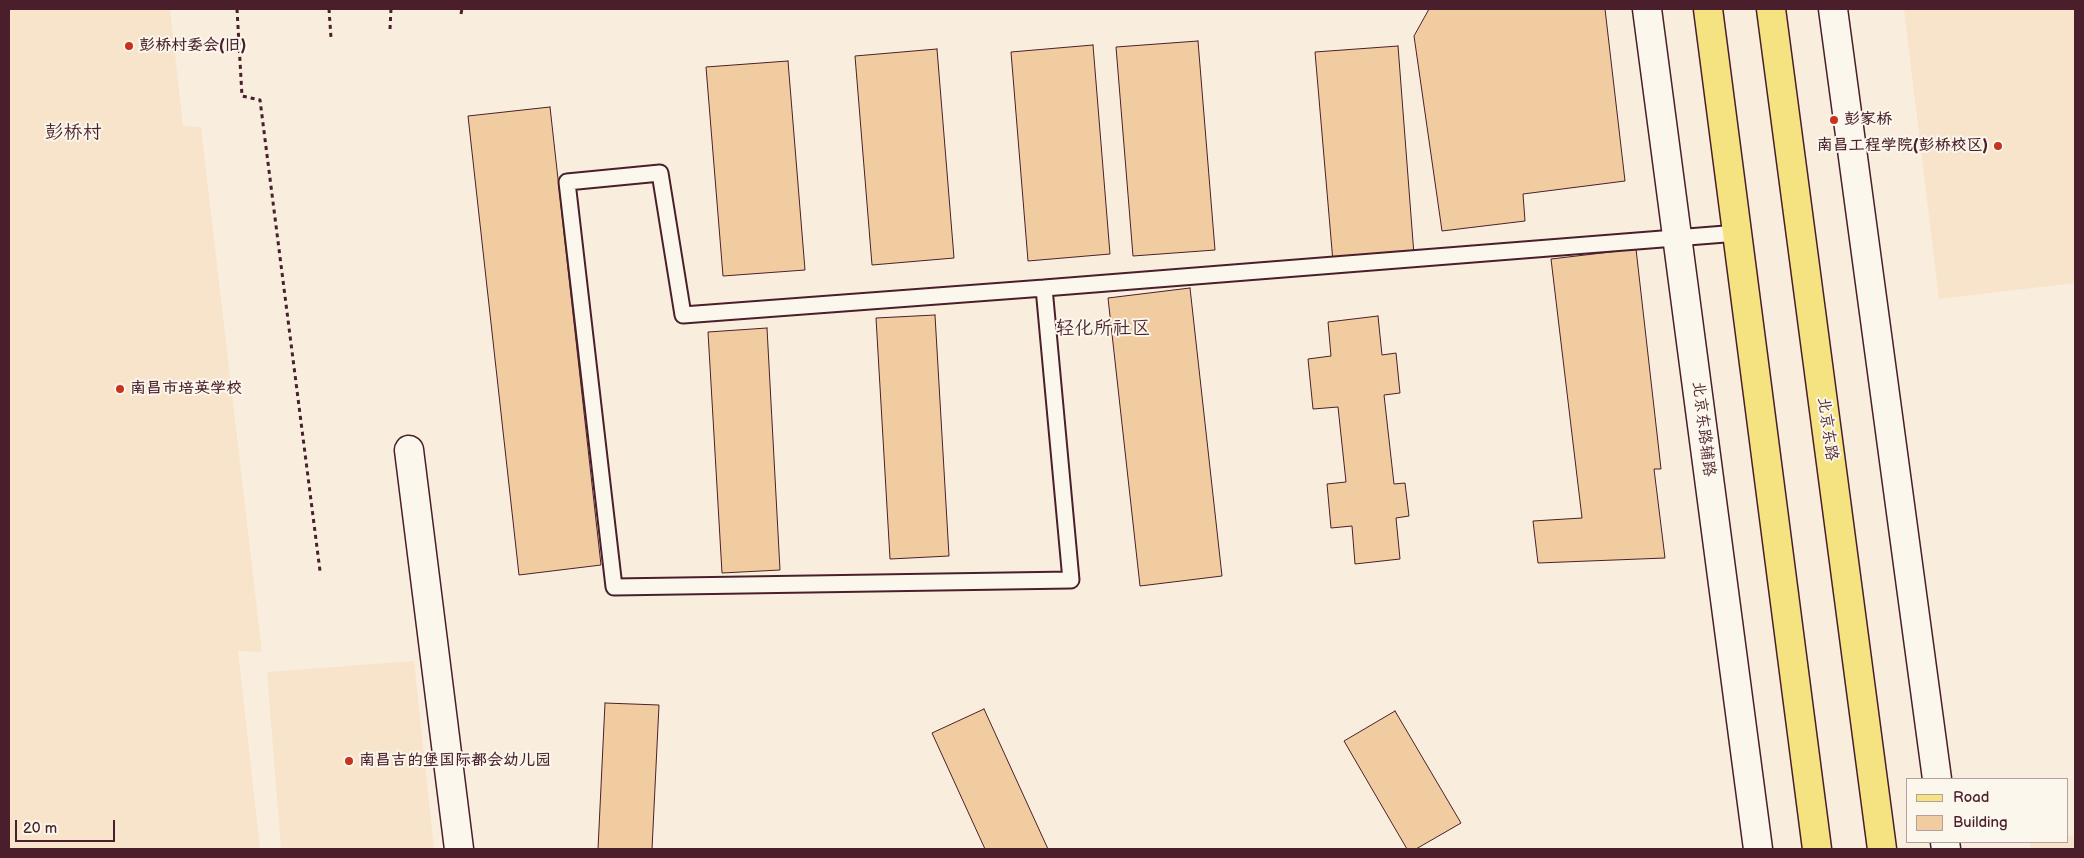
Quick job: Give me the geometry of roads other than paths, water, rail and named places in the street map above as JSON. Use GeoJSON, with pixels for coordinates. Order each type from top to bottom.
{"type":"FeatureCollection","features":[{"type":"Feature","properties":{"kind":"main road","name":"北京东路辅路"},"geometry":{"type":"LineString","coordinates":[[1647,9],[1758,849]]}},
{"type":"Feature","properties":{"kind":"main road"},"geometry":{"type":"LineString","coordinates":[[1708,9],[1817,849]]}},
{"type":"Feature","properties":{"kind":"main road","name":"北京东路"},"geometry":{"type":"LineString","coordinates":[[1771,9],[1882,849]]}},
{"type":"Feature","properties":{"kind":"main road"},"geometry":{"type":"LineString","coordinates":[[1833,9],[1937,778]]}},
{"type":"Feature","properties":{"kind":"main road"},"geometry":{"type":"LineString","coordinates":[[409,450],[458,849]]}},
{"type":"Feature","properties":{"kind":"lane"},"geometry":{"type":"LineString","coordinates":[[1044,288],[1071,580],[614,587],[567,182],[660,173],[683,315],[1738,233]]}},
{"type":"Feature","properties":{"kind":"place","name":"彭桥村委会(旧)"},"geometry":{"type":"Point","coordinates":[129,46]}},
{"type":"Feature","properties":{"kind":"place","name":"彭家桥"},"geometry":{"type":"Point","coordinates":[1834,120]}},
{"type":"Feature","properties":{"kind":"place","name":"南昌工程学院(彭桥校区)"},"geometry":{"type":"Point","coordinates":[1998,146]}},
{"type":"Feature","properties":{"kind":"place","name":"南昌市培英学校"},"geometry":{"type":"Point","coordinates":[120,389]}},
{"type":"Feature","properties":{"kind":"place","name":"南昌吉的堡国际都会幼儿园"},"geometry":{"type":"Point","coordinates":[349,761]}},
{"type":"Feature","properties":{"kind":"district","name":"彭桥村"},"geometry":{"type":"Point","coordinates":[73,133]}},
{"type":"Feature","properties":{"kind":"district","name":"轻化所社区"},"geometry":{"type":"Point","coordinates":[1103,329]}}]}
